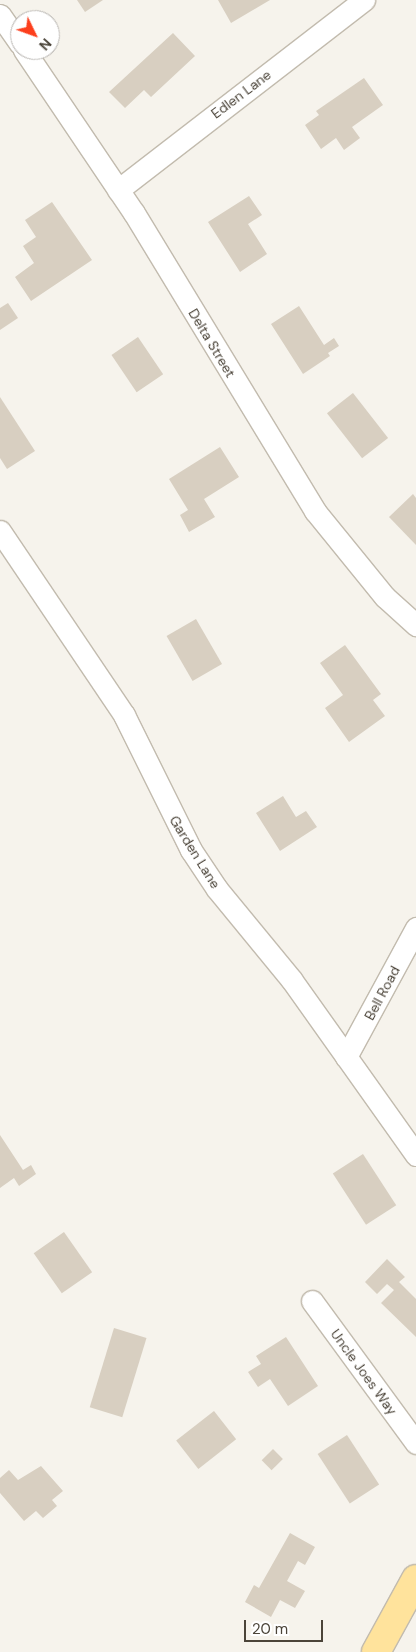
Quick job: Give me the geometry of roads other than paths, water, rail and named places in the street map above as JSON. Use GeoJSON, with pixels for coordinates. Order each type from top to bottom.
{"type":"FeatureCollection","features":[{"type":"Feature","properties":{"kind":"main road"},"geometry":{"type":"LineString","coordinates":[[376,1652],[416,1579]]}},
{"type":"Feature","properties":{"kind":"street","name":"Edlen Lane"},"geometry":{"type":"LineString","coordinates":[[118,190],[364,0]]}},
{"type":"Feature","properties":{"kind":"street"},"geometry":{"type":"LineString","coordinates":[[0,15],[10,30]]}},
{"type":"Feature","properties":{"kind":"street","name":"Delta Street"},"geometry":{"type":"LineString","coordinates":[[31,60],[118,190],[315,511],[385,597],[416,624]]}},
{"type":"Feature","properties":{"kind":"street","name":"Garden Lane"},"geometry":{"type":"LineString","coordinates":[[0,531],[124,715],[191,850],[217,888],[291,979],[416,1155]]}},
{"type":"Feature","properties":{"kind":"street","name":"Bell Road"},"geometry":{"type":"LineString","coordinates":[[346,1057],[416,928]]}},
{"type":"Feature","properties":{"kind":"street","name":"Uncle Joes Way"},"geometry":{"type":"LineString","coordinates":[[312,1301],[416,1443]]}}]}
